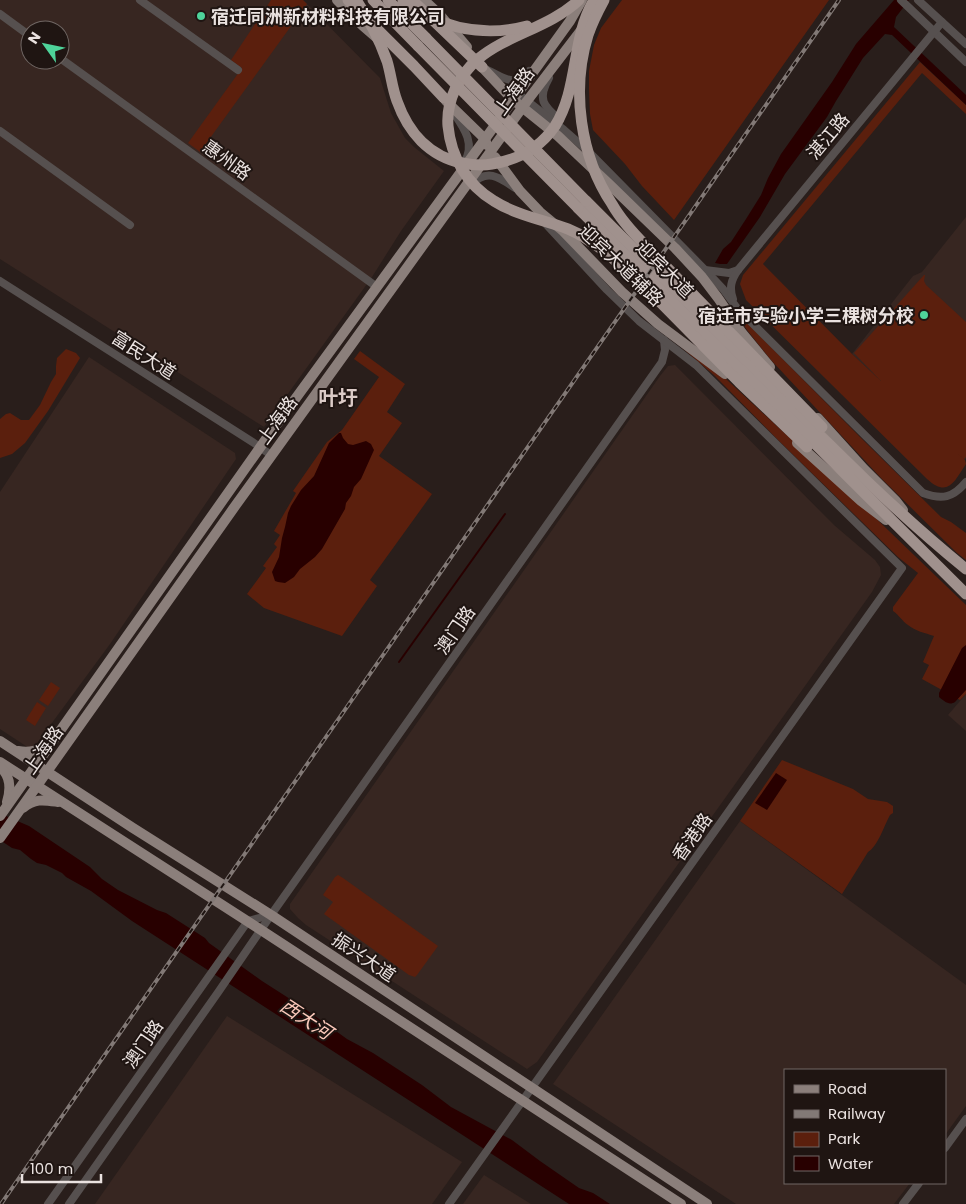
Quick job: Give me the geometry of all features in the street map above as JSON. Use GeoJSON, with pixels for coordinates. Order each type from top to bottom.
{"type":"FeatureCollection","features":[{"type":"Feature","properties":{"kind":"highway"},"geometry":{"type":"LineString","coordinates":[[348,0],[444,98]]}},
{"type":"Feature","properties":{"kind":"highway"},"geometry":{"type":"LineString","coordinates":[[356,0],[375,31],[387,61],[396,99],[411,130],[421,142],[436,153],[451,160],[472,165],[489,165],[509,161],[521,156],[531,150],[555,126],[568,95],[580,37],[594,0]]}},
{"type":"Feature","properties":{"kind":"highway","name":"迎宾大道"},"geometry":{"type":"LineString","coordinates":[[373,0],[422,42],[582,205],[868,482],[966,569]]}},
{"type":"Feature","properties":{"kind":"highway","name":"迎宾大道"},"geometry":{"type":"LineString","coordinates":[[388,0],[422,42]]}},
{"type":"Feature","properties":{"kind":"highway"},"geometry":{"type":"LineString","coordinates":[[402,0],[435,20],[485,32],[526,27],[552,15],[574,0]]}},
{"type":"Feature","properties":{"kind":"highway"},"geometry":{"type":"LineString","coordinates":[[412,0],[482,67]]}},
{"type":"Feature","properties":{"kind":"highway"},"geometry":{"type":"LineString","coordinates":[[581,0],[550,21],[491,50],[477,60],[461,78],[453,93],[448,121],[449,136],[454,154],[464,175],[477,189],[494,202],[570,230],[588,239],[607,253],[661,303],[818,458],[903,533]]}},
{"type":"Feature","properties":{"kind":"highway"},"geometry":{"type":"LineString","coordinates":[[604,0],[588,34],[582,67],[580,96],[584,141],[599,181],[611,203],[623,221],[646,246],[822,426],[868,482]]}},
{"type":"Feature","properties":{"kind":"highway","name":"迎宾大道"},"geometry":{"type":"LineString","coordinates":[[582,205],[631,259],[966,594]]}},
{"type":"Feature","properties":{"kind":"main road","name":"迎宾大道辅路"},"geometry":{"type":"LineString","coordinates":[[337,0],[363,26],[444,98],[485,139],[490,151],[520,190],[638,307],[721,371],[826,471],[903,533]]}},
{"type":"Feature","properties":{"kind":"main road"},"geometry":{"type":"LineString","coordinates":[[424,0],[462,41],[482,67],[525,104],[675,248],[702,277],[742,333],[771,368],[896,501],[914,524]]}},
{"type":"Feature","properties":{"kind":"main road","name":"上海路"},"geometry":{"type":"LineString","coordinates":[[2,813],[260,447],[570,21],[581,0]]}},
{"type":"Feature","properties":{"kind":"main road","name":"上海路"},"geometry":{"type":"LineString","coordinates":[[0,838],[271,455],[490,151],[604,0]]}},
{"type":"Feature","properties":{"kind":"main road"},"geometry":{"type":"LineString","coordinates":[[295,400],[299,405],[307,406]]}},
{"type":"Feature","properties":{"kind":"main road"},"geometry":{"type":"LineString","coordinates":[[221,503],[229,500],[233,504],[233,509]]}},
{"type":"Feature","properties":{"kind":"main road"},"geometry":{"type":"LineString","coordinates":[[7,745],[26,752],[34,752],[42,748],[58,734]]}},
{"type":"Feature","properties":{"kind":"main road"},"geometry":{"type":"LineString","coordinates":[[0,761],[4,762],[10,758],[10,751],[7,745]]}},
{"type":"Feature","properties":{"kind":"main road","name":"振兴大道"},"geometry":{"type":"LineString","coordinates":[[7,745],[133,828],[271,915],[708,1204]]}},
{"type":"Feature","properties":{"kind":"main road"},"geometry":{"type":"LineString","coordinates":[[18,812],[30,803],[38,800],[62,801],[60,792],[67,784],[59,770],[61,752],[53,753],[49,747]]}},
{"type":"Feature","properties":{"kind":"main road","name":"振兴大道"},"geometry":{"type":"LineString","coordinates":[[0,761],[680,1204]]}},
{"type":"Feature","properties":{"kind":"main road"},"geometry":{"type":"LineString","coordinates":[[0,767],[5,772],[10,785],[8,798],[2,813]]}},
{"type":"Feature","properties":{"kind":"main road"},"geometry":{"type":"LineString","coordinates":[[12,799],[16,800],[19,804],[18,812]]}},
{"type":"Feature","properties":{"kind":"street"},"geometry":{"type":"LineString","coordinates":[[140,0],[238,70]]}},
{"type":"Feature","properties":{"kind":"street"},"geometry":{"type":"LineString","coordinates":[[901,0],[966,62]]}},
{"type":"Feature","properties":{"kind":"street"},"geometry":{"type":"LineString","coordinates":[[918,0],[966,44]]}},
{"type":"Feature","properties":{"kind":"street"},"geometry":{"type":"LineString","coordinates":[[0,14],[20,29]]}},
{"type":"Feature","properties":{"kind":"street"},"geometry":{"type":"LineString","coordinates":[[482,67],[508,80],[515,81],[521,79],[570,21]]}},
{"type":"Feature","properties":{"kind":"street"},"geometry":{"type":"LineString","coordinates":[[588,21],[548,80],[542,96],[545,107],[594,152],[618,181]]}},
{"type":"Feature","properties":{"kind":"street","name":"湛江路"},"geometry":{"type":"LineString","coordinates":[[738,270],[942,22]]}},
{"type":"Feature","properties":{"kind":"street","name":"惠州路"},"geometry":{"type":"LineString","coordinates":[[70,65],[377,287]]}},
{"type":"Feature","properties":{"kind":"street"},"geometry":{"type":"LineString","coordinates":[[424,222],[466,160],[468,152],[466,132],[444,98]]}},
{"type":"Feature","properties":{"kind":"street"},"geometry":{"type":"LineString","coordinates":[[525,104],[570,135],[588,151],[705,270],[737,308],[923,493],[940,498],[956,492],[965,484]]}},
{"type":"Feature","properties":{"kind":"street"},"geometry":{"type":"LineString","coordinates":[[0,131],[130,225]]}},
{"type":"Feature","properties":{"kind":"street"},"geometry":{"type":"LineString","coordinates":[[434,229],[477,178],[493,176],[503,179],[520,190],[533,210],[607,290],[639,320],[681,354]]}},
{"type":"Feature","properties":{"kind":"street"},"geometry":{"type":"LineString","coordinates":[[705,270],[725,273],[738,270]]}},
{"type":"Feature","properties":{"kind":"street"},"geometry":{"type":"LineString","coordinates":[[737,308],[730,287],[733,277],[738,270]]}},
{"type":"Feature","properties":{"kind":"street","name":"富民大道"},"geometry":{"type":"LineString","coordinates":[[0,281],[271,455]]}},
{"type":"Feature","properties":{"kind":"street"},"geometry":{"type":"LineString","coordinates":[[662,362],[665,350],[664,340]]}},
{"type":"Feature","properties":{"kind":"street"},"geometry":{"type":"LineString","coordinates":[[662,362],[671,356],[681,354]]}},
{"type":"Feature","properties":{"kind":"street","name":"香港路"},"geometry":{"type":"LineString","coordinates":[[449,1204],[902,568],[696,365],[681,354]]}},
{"type":"Feature","properties":{"kind":"street","name":"澳门路"},"geometry":{"type":"LineString","coordinates":[[69,1204],[662,362]]}},
{"type":"Feature","properties":{"kind":"street"},"geometry":{"type":"LineString","coordinates":[[248,921],[271,915]]}},
{"type":"Feature","properties":{"kind":"street","name":"澳门路"},"geometry":{"type":"LineString","coordinates":[[48,1204],[248,921]]}},
{"type":"Feature","properties":{"kind":"street"},"geometry":{"type":"LineString","coordinates":[[946,1147],[966,1119]]}},
{"type":"Feature","properties":{"kind":"street"},"geometry":{"type":"LineString","coordinates":[[903,1204],[918,1184]]}},
{"type":"Feature","properties":{"kind":"shaded area"},"geometry":{"type":"Polygon","coordinates":[[[0,0],[303,0],[380,78],[391,113],[405,138],[444,171],[401,231],[372,277],[264,427],[0,259],[0,0]]]}},
{"type":"Feature","properties":{"kind":"shaded area","name":"宿迁市实验小学三棵树分校"},"geometry":{"type":"Polygon","coordinates":[[[966,217],[965,460],[852,354],[913,276],[922,272],[966,217]]]}},
{"type":"Feature","properties":{"kind":"shaded area"},"geometry":{"type":"Polygon","coordinates":[[[89,357],[235,453],[236,459],[110,644],[32,750],[0,729],[0,492],[89,357]]]}},
{"type":"Feature","properties":{"kind":"shaded area"},"geometry":{"type":"Polygon","coordinates":[[[675,365],[834,525],[875,560],[880,567],[881,575],[872,592],[537,1062],[527,1069],[306,925],[290,909],[290,904],[660,376],[668,366],[675,365]]]}},
{"type":"Feature","properties":{"kind":"shaded area"},"geometry":{"type":"Polygon","coordinates":[[[966,694],[966,731],[948,715],[966,694]]]}},
{"type":"Feature","properties":{"kind":"shaded area"},"geometry":{"type":"Polygon","coordinates":[[[740,821],[966,985],[966,1106],[946,1134],[946,1069],[784,1069],[784,1184],[909,1184],[894,1204],[736,1204],[553,1084],[740,821]]]}},
{"type":"Feature","properties":{"kind":"shaded area"},"geometry":{"type":"Polygon","coordinates":[[[227,1016],[462,1162],[432,1204],[95,1204],[227,1016]]]}},
{"type":"Feature","properties":{"kind":"shaded area"},"geometry":{"type":"Polygon","coordinates":[[[484,1175],[531,1204],[463,1204],[484,1175]]]}},
{"type":"Feature","properties":{"kind":"green space"},"geometry":{"type":"Polygon","coordinates":[[[271,0],[303,0],[307,4],[200,152],[188,143],[242,68],[231,60],[271,0]]]}},
{"type":"Feature","properties":{"kind":"green space"},"geometry":{"type":"Polygon","coordinates":[[[622,0],[829,0],[674,220],[593,130],[590,114],[589,71],[594,45],[601,28],[622,0]]]}},
{"type":"Feature","properties":{"kind":"green space"},"geometry":{"type":"Polygon","coordinates":[[[920,62],[966,105],[966,114],[922,73],[763,264],[881,381],[854,353],[924,275],[926,285],[966,322],[966,457],[964,459],[956,452],[965,460],[966,464],[954,482],[945,487],[934,485],[927,479],[746,300],[740,284],[743,275],[920,62]]]}},
{"type":"Feature","properties":{"kind":"green space"},"geometry":{"type":"Polygon","coordinates":[[[734,310],[941,517],[966,533],[966,560],[881,478],[771,360],[734,310]]]}},
{"type":"Feature","properties":{"kind":"green space"},"geometry":{"type":"Polygon","coordinates":[[[681,347],[725,378],[966,605],[966,694],[960,700],[922,679],[929,665],[923,662],[934,636],[911,627],[893,611],[893,607],[918,573],[898,557],[715,376],[681,347]]]}},
{"type":"Feature","properties":{"kind":"green space"},"geometry":{"type":"Polygon","coordinates":[[[66,349],[76,353],[80,358],[48,411],[25,443],[12,454],[0,458],[0,419],[10,413],[21,420],[29,420],[40,405],[56,374],[57,358],[66,349]]]}},
{"type":"Feature","properties":{"kind":"green space"},"geometry":{"type":"Polygon","coordinates":[[[360,351],[405,384],[387,412],[402,423],[379,456],[432,494],[370,580],[377,586],[342,636],[264,608],[247,594],[266,568],[263,566],[277,547],[274,544],[280,535],[274,531],[296,493],[293,491],[327,442],[342,430],[379,377],[354,359],[360,351]]]}},
{"type":"Feature","properties":{"kind":"green space"},"geometry":{"type":"Polygon","coordinates":[[[51,682],[60,688],[48,706],[39,700],[51,682]]]}},
{"type":"Feature","properties":{"kind":"green space"},"geometry":{"type":"Polygon","coordinates":[[[37,702],[46,708],[35,726],[26,720],[37,702]]]}},
{"type":"Feature","properties":{"kind":"green space"},"geometry":{"type":"Polygon","coordinates":[[[782,760],[853,789],[868,799],[887,802],[893,806],[893,813],[890,815],[878,841],[868,852],[842,894],[740,821],[782,760]]]}},
{"type":"Feature","properties":{"kind":"green space"},"geometry":{"type":"Polygon","coordinates":[[[338,875],[438,946],[415,977],[409,975],[324,914],[333,902],[323,895],[338,875]]]}},
{"type":"Feature","properties":{"kind":"water"},"geometry":{"type":"Polygon","coordinates":[[[894,0],[909,0],[896,17],[894,27],[966,95],[966,105],[892,35],[885,34],[863,58],[827,117],[785,174],[760,217],[727,264],[715,263],[761,195],[781,154],[832,82],[856,44],[894,0]]]}},
{"type":"Feature","properties":{"kind":"water"},"geometry":{"type":"Polygon","coordinates":[[[341,433],[348,444],[353,445],[366,441],[371,444],[374,450],[361,479],[354,487],[345,509],[322,549],[294,577],[285,583],[275,581],[272,572],[279,557],[291,506],[301,490],[314,476],[329,443],[341,433]]]}},
{"type":"Feature","properties":{"kind":"water"},"geometry":{"type":"Polygon","coordinates":[[[966,645],[966,690],[955,702],[949,703],[939,697],[939,693],[962,648],[966,645]]]}},
{"type":"Feature","properties":{"kind":"water"},"geometry":{"type":"Polygon","coordinates":[[[776,773],[787,780],[767,810],[755,803],[776,773]]]}},
{"type":"Feature","properties":{"kind":"water","name":"西大河"},"geometry":{"type":"Polygon","coordinates":[[[0,812],[29,826],[90,867],[102,879],[118,890],[166,913],[205,938],[209,943],[262,981],[347,1039],[373,1053],[422,1085],[451,1107],[512,1140],[579,1188],[593,1193],[610,1204],[569,1204],[132,921],[91,891],[62,873],[37,863],[20,850],[12,848],[0,840],[0,812]]]}},
{"type":"Feature","properties":{"kind":"waterway"},"geometry":{"type":"LineString","coordinates":[[399,662],[505,514]]}},
{"type":"Feature","properties":{"kind":"railway"},"geometry":{"type":"LineString","coordinates":[[1,1204],[839,0]]}},
{"type":"Feature","properties":{"kind":"place","name":"宿迁同洲新材料科技有限公司"},"geometry":{"type":"Point","coordinates":[201,16]}},
{"type":"Feature","properties":{"kind":"place","name":"宿迁市实验小学三棵树分校"},"geometry":{"type":"Point","coordinates":[924,315]}},
{"type":"Feature","properties":{"kind":"district","name":"叶圩"},"geometry":{"type":"Point","coordinates":[338,398]}}]}
